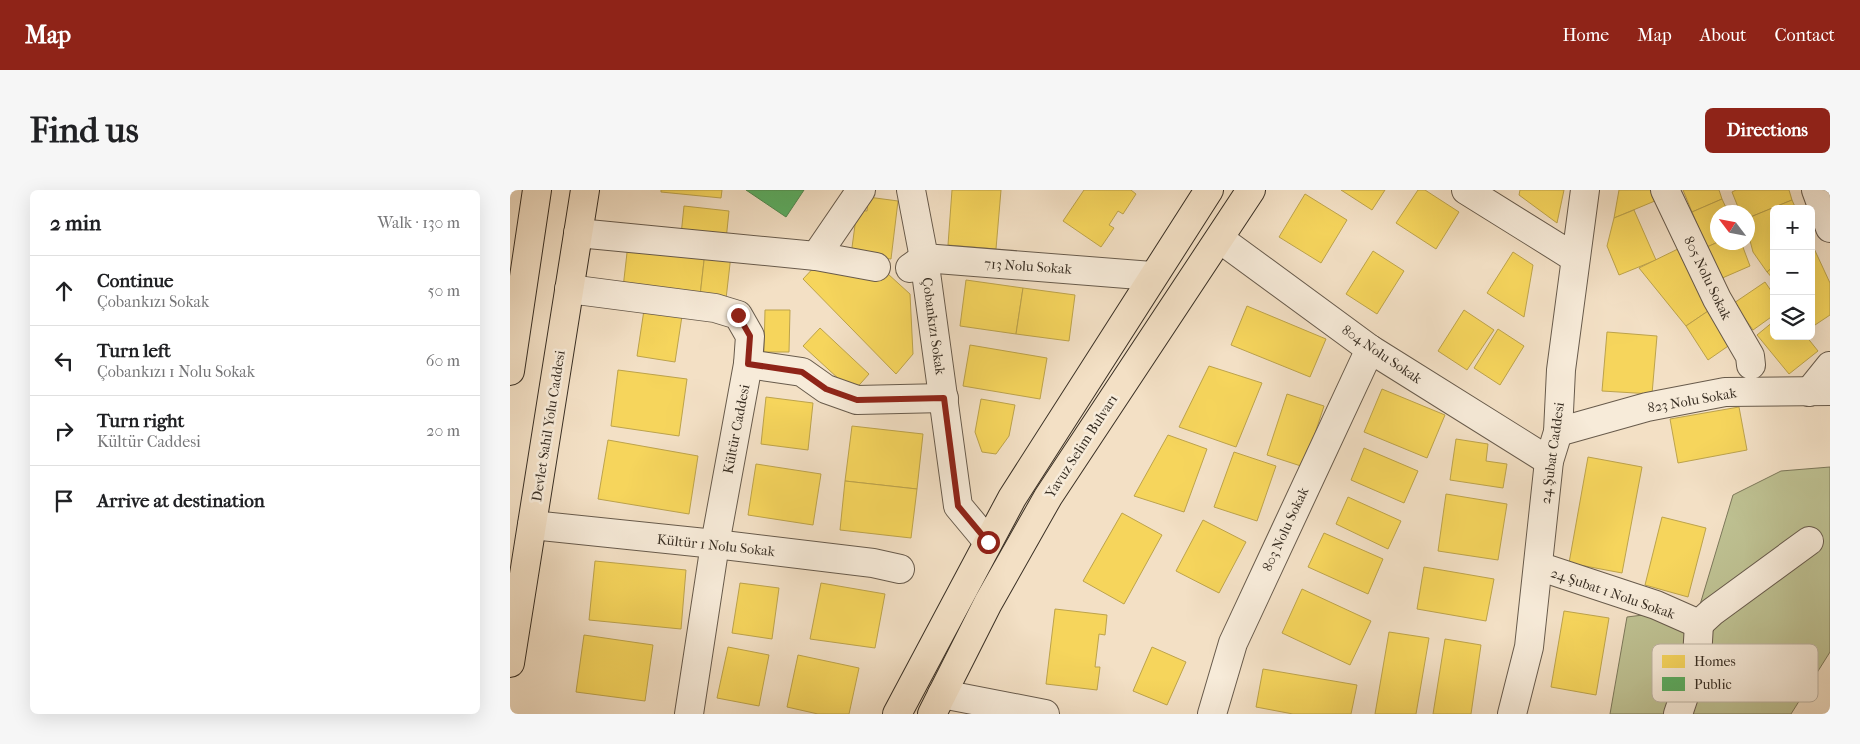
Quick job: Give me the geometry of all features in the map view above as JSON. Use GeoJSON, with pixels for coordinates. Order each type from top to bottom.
{"type":"FeatureCollection","features":[{"type":"Feature","properties":{"kind":"main road"},"geometry":{"type":"LineString","coordinates":[[510,371],[537,190]]}},
{"type":"Feature","properties":{"kind":"main road","name":"Devlet Sahil Yolu Caddesi"},"geometry":{"type":"LineString","coordinates":[[510,663],[585,190]]}},
{"type":"Feature","properties":{"kind":"main road"},"geometry":{"type":"LineString","coordinates":[[897,714],[1012,498],[1152,276],[1209,190]]}},
{"type":"Feature","properties":{"kind":"main road","name":"Yavuz Selim Bulvarı"},"geometry":{"type":"LineString","coordinates":[[937,704],[988,603],[1048,497],[1251,190]]}},
{"type":"Feature","properties":{"kind":"main road"},"geometry":{"type":"LineString","coordinates":[[510,299],[525,264]]}},
{"type":"Feature","properties":{"kind":"street"},"geometry":{"type":"LineString","coordinates":[[816,256],[861,190]]}},
{"type":"Feature","properties":{"kind":"street","name":"Çobankızı Sokak"},"geometry":{"type":"LineString","coordinates":[[911,190],[916,264],[944,398],[958,506],[988,542]]}},
{"type":"Feature","properties":{"kind":"street"},"geometry":{"type":"LineString","coordinates":[[1466,190],[1576,258]]}},
{"type":"Feature","properties":{"kind":"street","name":"24 Şubat Caddesi"},"geometry":{"type":"LineString","coordinates":[[1512,714],[1529,647],[1549,461],[1558,432],[1561,370],[1585,190]]}},
{"type":"Feature","properties":{"kind":"street","name":"805 Nolu Sokak"},"geometry":{"type":"LineString","coordinates":[[1665,190],[1717,299],[1757,373]]}},
{"type":"Feature","properties":{"kind":"street"},"geometry":{"type":"LineString","coordinates":[[1816,190],[1830,228]]}},
{"type":"Feature","properties":{"kind":"street"},"geometry":{"type":"LineString","coordinates":[[578,234],[816,256],[876,267]]}},
{"type":"Feature","properties":{"kind":"street","name":"804 Nolu Sokak"},"geometry":{"type":"LineString","coordinates":[[1220,239],[1370,348],[1549,461]]}},
{"type":"Feature","properties":{"kind":"street","name":"713 Nolu Sokak"},"geometry":{"type":"LineString","coordinates":[[916,264],[1152,276]]}},
{"type":"Feature","properties":{"kind":"street","name":"Kültür Caddesi"},"geometry":{"type":"LineString","coordinates":[[569,289],[715,308],[738,315],[750,336],[748,364],[715,544],[689,714]]}},
{"type":"Feature","properties":{"kind":"street","name":"803 Nolu Sokak"},"geometry":{"type":"LineString","coordinates":[[1212,714],[1233,643],[1370,348]]}},
{"type":"Feature","properties":{"kind":"street"},"geometry":{"type":"LineString","coordinates":[[748,364],[802,372],[826,389],[857,400],[944,398]]}},
{"type":"Feature","properties":{"kind":"street"},"geometry":{"type":"LineString","coordinates":[[1820,392],[1830,366]]}},
{"type":"Feature","properties":{"kind":"street","name":"823 Nolu Sokak"},"geometry":{"type":"LineString","coordinates":[[1558,432],[1647,407],[1725,392],[1757,373],[1820,392]]}},
{"type":"Feature","properties":{"kind":"street","name":"Kültür 1 Nolu Sokak"},"geometry":{"type":"LineString","coordinates":[[532,525],[715,544],[872,563],[900,569]]}},
{"type":"Feature","properties":{"kind":"street"},"geometry":{"type":"LineString","coordinates":[[1698,644],[1699,624],[1712,612],[1809,541]]}},
{"type":"Feature","properties":{"kind":"street","name":"24 Şubat 1 Nolu Sokak"},"geometry":{"type":"LineString","coordinates":[[1538,566],[1656,605],[1699,624]]}},
{"type":"Feature","properties":{"kind":"street"},"geometry":{"type":"LineString","coordinates":[[1678,714],[1682,702]]}},
{"type":"Feature","properties":{"kind":"street"},"geometry":{"type":"LineString","coordinates":[[937,704],[1045,714]]}},
{"type":"Feature","properties":{"kind":"green space"},"geometry":{"type":"Polygon","coordinates":[[[1830,467],[1830,652],[1818,671],[1818,644],[1652,644],[1652,702],[1799,702],[1791,714],[1610,714],[1627,617],[1699,608],[1733,495],[1781,471],[1830,467]]]}},
{"type":"Feature","properties":{"kind":"building: Homes"},"geometry":{"type":"Polygon","coordinates":[[[661,190],[722,190],[721,198],[661,192],[661,190]]]}},
{"type":"Feature","properties":{"kind":"building: Homes"},"geometry":{"type":"Polygon","coordinates":[[[952,190],[1001,190],[996,249],[948,245],[952,190]]]}},
{"type":"Feature","properties":{"kind":"building: Homes"},"geometry":{"type":"Polygon","coordinates":[[[1084,190],[1131,190],[1136,194],[1123,214],[1118,211],[1109,225],[1114,228],[1101,247],[1063,221],[1084,190]]]}},
{"type":"Feature","properties":{"kind":"building: Homes"},"geometry":{"type":"Polygon","coordinates":[[[1341,190],[1385,190],[1372,210],[1341,190]]]}},
{"type":"Feature","properties":{"kind":"building: Homes"},"geometry":{"type":"Polygon","coordinates":[[[1418,190],[1425,190],[1459,212],[1436,249],[1396,223],[1418,190]]]}},
{"type":"Feature","properties":{"kind":"building: Homes"},"geometry":{"type":"Polygon","coordinates":[[[1520,190],[1564,190],[1557,223],[1519,195],[1520,190]]]}},
{"type":"Feature","properties":{"kind":"building: Homes"},"geometry":{"type":"Polygon","coordinates":[[[1619,190],[1659,190],[1662,198],[1614,218],[1619,190]]]}},
{"type":"Feature","properties":{"kind":"building: Homes"},"geometry":{"type":"Polygon","coordinates":[[[1683,190],[1719,190],[1722,199],[1692,212],[1683,190]]]}},
{"type":"Feature","properties":{"kind":"building: Homes"},"geometry":{"type":"Polygon","coordinates":[[[1736,190],[1789,190],[1792,200],[1780,205],[1770,205],[1770,209],[1755,215],[1755,205],[1737,205],[1732,192],[1736,190]]]}},
{"type":"Feature","properties":{"kind":"building: Homes"},"geometry":{"type":"Polygon","coordinates":[[[1305,194],[1347,220],[1321,263],[1279,237],[1305,194]]]}},
{"type":"Feature","properties":{"kind":"building: Homes"},"geometry":{"type":"Polygon","coordinates":[[[868,197],[898,201],[891,259],[851,255],[857,210],[867,211],[868,197]]]}},
{"type":"Feature","properties":{"kind":"building: Homes"},"geometry":{"type":"Polygon","coordinates":[[[1722,199],[1725,205],[1710,205],[1710,246],[1707,247],[1692,212],[1722,199]]]}},
{"type":"Feature","properties":{"kind":"building: Homes"},"geometry":{"type":"Polygon","coordinates":[[[1792,200],[1794,205],[1780,205],[1792,200]]]}},
{"type":"Feature","properties":{"kind":"building: Homes"},"geometry":{"type":"Polygon","coordinates":[[[684,206],[729,211],[726,240],[681,235],[684,206]]]}},
{"type":"Feature","properties":{"kind":"building: Homes"},"geometry":{"type":"Polygon","coordinates":[[[1770,209],[1770,269],[1767,272],[1752,250],[1755,250],[1755,215],[1770,209]]]}},
{"type":"Feature","properties":{"kind":"building: Homes"},"geometry":{"type":"Polygon","coordinates":[[[1634,210],[1656,260],[1619,275],[1607,246],[1614,218],[1634,210]]]}},
{"type":"Feature","properties":{"kind":"building: Homes"},"geometry":{"type":"Polygon","coordinates":[[[628,244],[705,252],[700,296],[623,288],[628,244]]]}},
{"type":"Feature","properties":{"kind":"building: Homes"},"geometry":{"type":"Polygon","coordinates":[[[1684,246],[1711,309],[1686,326],[1639,268],[1684,246]]]}},
{"type":"Feature","properties":{"kind":"building: Homes"},"geometry":{"type":"Polygon","coordinates":[[[1710,246],[1710,250],[1744,250],[1750,266],[1720,279],[1707,247],[1710,246]]]}},
{"type":"Feature","properties":{"kind":"building: Homes"},"geometry":{"type":"Polygon","coordinates":[[[1373,251],[1404,271],[1377,314],[1346,294],[1373,251]]]}},
{"type":"Feature","properties":{"kind":"building: Homes"},"geometry":{"type":"Polygon","coordinates":[[[1815,251],[1830,283],[1830,315],[1815,325],[1815,251]]]}},
{"type":"Feature","properties":{"kind":"building: Homes"},"geometry":{"type":"Polygon","coordinates":[[[705,252],[731,255],[726,299],[700,296],[705,252]]]}},
{"type":"Feature","properties":{"kind":"building: Homes"},"geometry":{"type":"Polygon","coordinates":[[[1513,252],[1533,265],[1524,317],[1487,293],[1513,252]]]}},
{"type":"Feature","properties":{"kind":"building: Homes"},"geometry":{"type":"Polygon","coordinates":[[[819,262],[888,274],[910,294],[913,354],[896,374],[803,279],[819,262]]]}},
{"type":"Feature","properties":{"kind":"building: Homes"},"geometry":{"type":"Polygon","coordinates":[[[966,280],[1023,288],[1016,334],[960,326],[966,280]]]}},
{"type":"Feature","properties":{"kind":"building: Homes"},"geometry":{"type":"Polygon","coordinates":[[[1765,282],[1770,289],[1770,318],[1753,330],[1734,303],[1765,282]]]}},
{"type":"Feature","properties":{"kind":"building: Homes"},"geometry":{"type":"Polygon","coordinates":[[[1023,288],[1075,295],[1069,341],[1016,334],[1023,288]]]}},
{"type":"Feature","properties":{"kind":"building: Homes"},"geometry":{"type":"Polygon","coordinates":[[[1247,306],[1326,339],[1310,377],[1231,345],[1247,306]]]}},
{"type":"Feature","properties":{"kind":"building: Homes"},"geometry":{"type":"Polygon","coordinates":[[[1711,309],[1734,342],[1708,360],[1686,326],[1711,309]]]}},
{"type":"Feature","properties":{"kind":"building: Homes"},"geometry":{"type":"Polygon","coordinates":[[[644,310],[682,316],[675,362],[637,356],[644,310]]]}},
{"type":"Feature","properties":{"kind":"building: Homes"},"geometry":{"type":"Polygon","coordinates":[[[765,310],[790,310],[789,352],[764,352],[765,310]]]}},
{"type":"Feature","properties":{"kind":"building: Homes"},"geometry":{"type":"Polygon","coordinates":[[[1464,310],[1494,330],[1467,370],[1438,351],[1464,310]]]}},
{"type":"Feature","properties":{"kind":"building: Homes"},"geometry":{"type":"Polygon","coordinates":[[[1770,324],[1770,340],[1809,340],[1818,351],[1789,374],[1757,335],[1770,324]]]}},
{"type":"Feature","properties":{"kind":"building: Homes"},"geometry":{"type":"Polygon","coordinates":[[[820,328],[869,374],[853,392],[803,346],[820,328]]]}},
{"type":"Feature","properties":{"kind":"building: Homes"},"geometry":{"type":"Polygon","coordinates":[[[1498,329],[1524,346],[1500,385],[1474,368],[1498,329]]]}},
{"type":"Feature","properties":{"kind":"building: Homes"},"geometry":{"type":"Polygon","coordinates":[[[1607,332],[1657,336],[1652,394],[1602,391],[1607,332]]]}},
{"type":"Feature","properties":{"kind":"building: Homes"},"geometry":{"type":"Polygon","coordinates":[[[970,345],[1047,358],[1040,399],[963,386],[970,345]]]}},
{"type":"Feature","properties":{"kind":"building: Homes"},"geometry":{"type":"Polygon","coordinates":[[[1209,366],[1262,383],[1236,447],[1179,427],[1209,366]]]}},
{"type":"Feature","properties":{"kind":"building: Homes"},"geometry":{"type":"Polygon","coordinates":[[[618,370],[687,379],[679,436],[611,426],[618,370]]]}},
{"type":"Feature","properties":{"kind":"building: Homes"},"geometry":{"type":"Polygon","coordinates":[[[1382,389],[1445,415],[1427,458],[1364,432],[1382,389]]]}},
{"type":"Feature","properties":{"kind":"building: Homes"},"geometry":{"type":"Polygon","coordinates":[[[1287,394],[1324,406],[1304,467],[1267,455],[1287,394]]]}},
{"type":"Feature","properties":{"kind":"building: Homes"},"geometry":{"type":"Polygon","coordinates":[[[766,397],[813,403],[808,450],[761,444],[766,397]]]}},
{"type":"Feature","properties":{"kind":"building: Homes"},"geometry":{"type":"Polygon","coordinates":[[[981,399],[1015,405],[1009,436],[996,454],[982,452],[975,432],[981,399]]]}},
{"type":"Feature","properties":{"kind":"building: Homes"},"geometry":{"type":"Polygon","coordinates":[[[1739,407],[1747,450],[1678,463],[1670,419],[1739,407]]]}},
{"type":"Feature","properties":{"kind":"building: Homes"},"geometry":{"type":"Polygon","coordinates":[[[852,426],[923,434],[917,489],[845,481],[852,426]]]}},
{"type":"Feature","properties":{"kind":"building: Homes"},"geometry":{"type":"Polygon","coordinates":[[[1168,435],[1207,449],[1184,512],[1134,496],[1168,435]]]}},
{"type":"Feature","properties":{"kind":"building: Homes"},"geometry":{"type":"Polygon","coordinates":[[[1456,439],[1488,444],[1486,461],[1507,464],[1503,488],[1450,480],[1456,439]]]}},
{"type":"Feature","properties":{"kind":"building: Homes"},"geometry":{"type":"Polygon","coordinates":[[[608,440],[698,456],[689,514],[598,499],[608,440]]]}},
{"type":"Feature","properties":{"kind":"building: Homes"},"geometry":{"type":"Polygon","coordinates":[[[1364,448],[1418,471],[1404,503],[1351,480],[1364,448]]]}},
{"type":"Feature","properties":{"kind":"building: Homes"},"geometry":{"type":"Polygon","coordinates":[[[1234,452],[1276,466],[1257,521],[1214,507],[1234,452]]]}},
{"type":"Feature","properties":{"kind":"building: Homes"},"geometry":{"type":"Polygon","coordinates":[[[1588,457],[1642,467],[1622,573],[1569,563],[1588,457]]]}},
{"type":"Feature","properties":{"kind":"building: Homes"},"geometry":{"type":"Polygon","coordinates":[[[756,464],[821,474],[813,525],[748,515],[756,464]]]}},
{"type":"Feature","properties":{"kind":"building: Homes"},"geometry":{"type":"Polygon","coordinates":[[[845,481],[917,489],[911,538],[840,530],[845,481]]]}},
{"type":"Feature","properties":{"kind":"building: Homes"},"geometry":{"type":"Polygon","coordinates":[[[1446,494],[1507,504],[1498,560],[1438,551],[1446,494]]]}},
{"type":"Feature","properties":{"kind":"building: Homes"},"geometry":{"type":"Polygon","coordinates":[[[1348,497],[1401,521],[1388,549],[1336,524],[1348,497]]]}},
{"type":"Feature","properties":{"kind":"building: Homes"},"geometry":{"type":"Polygon","coordinates":[[[1122,513],[1162,535],[1124,604],[1083,581],[1122,513]]]}},
{"type":"Feature","properties":{"kind":"building: Homes"},"geometry":{"type":"Polygon","coordinates":[[[1662,517],[1706,528],[1688,597],[1645,585],[1662,517]]]}},
{"type":"Feature","properties":{"kind":"building: Homes"},"geometry":{"type":"Polygon","coordinates":[[[1203,520],[1246,542],[1219,593],[1176,571],[1203,520]]]}},
{"type":"Feature","properties":{"kind":"building: Homes"},"geometry":{"type":"Polygon","coordinates":[[[1324,533],[1383,559],[1368,594],[1308,567],[1324,533]]]}},
{"type":"Feature","properties":{"kind":"building: Homes"},"geometry":{"type":"Polygon","coordinates":[[[595,561],[686,570],[681,629],[589,620],[595,561]]]}},
{"type":"Feature","properties":{"kind":"building: Homes"},"geometry":{"type":"Polygon","coordinates":[[[1424,567],[1494,579],[1486,621],[1417,609],[1424,567]]]}},
{"type":"Feature","properties":{"kind":"building: Homes"},"geometry":{"type":"Polygon","coordinates":[[[740,583],[779,588],[772,639],[732,633],[740,583]]]}},
{"type":"Feature","properties":{"kind":"building: Homes"},"geometry":{"type":"Polygon","coordinates":[[[821,583],[885,594],[875,648],[810,639],[821,583]]]}},
{"type":"Feature","properties":{"kind":"building: Homes"},"geometry":{"type":"Polygon","coordinates":[[[1302,589],[1371,621],[1350,665],[1282,633],[1302,589]]]}},
{"type":"Feature","properties":{"kind":"building: Homes"},"geometry":{"type":"Polygon","coordinates":[[[1055,609],[1107,615],[1105,635],[1099,634],[1095,667],[1100,667],[1097,690],[1046,684],[1055,609]]]}},
{"type":"Feature","properties":{"kind":"building: Homes"},"geometry":{"type":"Polygon","coordinates":[[[1564,611],[1609,618],[1596,695],[1551,687],[1564,611]]]}},
{"type":"Feature","properties":{"kind":"building: Homes"},"geometry":{"type":"Polygon","coordinates":[[[1389,632],[1429,638],[1416,714],[1375,714],[1389,632]]]}},
{"type":"Feature","properties":{"kind":"building: Homes"},"geometry":{"type":"Polygon","coordinates":[[[584,635],[653,645],[645,701],[576,692],[584,635]]]}},
{"type":"Feature","properties":{"kind":"building: Homes"},"geometry":{"type":"Polygon","coordinates":[[[1445,639],[1481,645],[1471,714],[1433,714],[1445,639]]]}},
{"type":"Feature","properties":{"kind":"building: Homes"},"geometry":{"type":"Polygon","coordinates":[[[728,647],[769,655],[759,706],[717,698],[728,647]]]}},
{"type":"Feature","properties":{"kind":"building: Homes"},"geometry":{"type":"Polygon","coordinates":[[[1152,647],[1186,662],[1167,705],[1133,691],[1152,647]]]}},
{"type":"Feature","properties":{"kind":"building: Homes"},"geometry":{"type":"Polygon","coordinates":[[[798,655],[859,668],[849,714],[818,714],[787,707],[798,655]]]}},
{"type":"Feature","properties":{"kind":"building: Homes"},"geometry":{"type":"Polygon","coordinates":[[[1263,669],[1357,685],[1351,714],[1293,714],[1256,707],[1263,669]]]}},
{"type":"Feature","properties":{"kind":"building: Public"},"geometry":{"type":"Polygon","coordinates":[[[746,190],[804,190],[786,217],[746,190]]]}},
{"type":"Feature","properties":{"kind":"route"},"geometry":{"type":"LineString","coordinates":[[738,315],[750,336],[748,364],[802,372],[826,389],[857,400],[944,398],[958,506],[988,542]]}}]}
